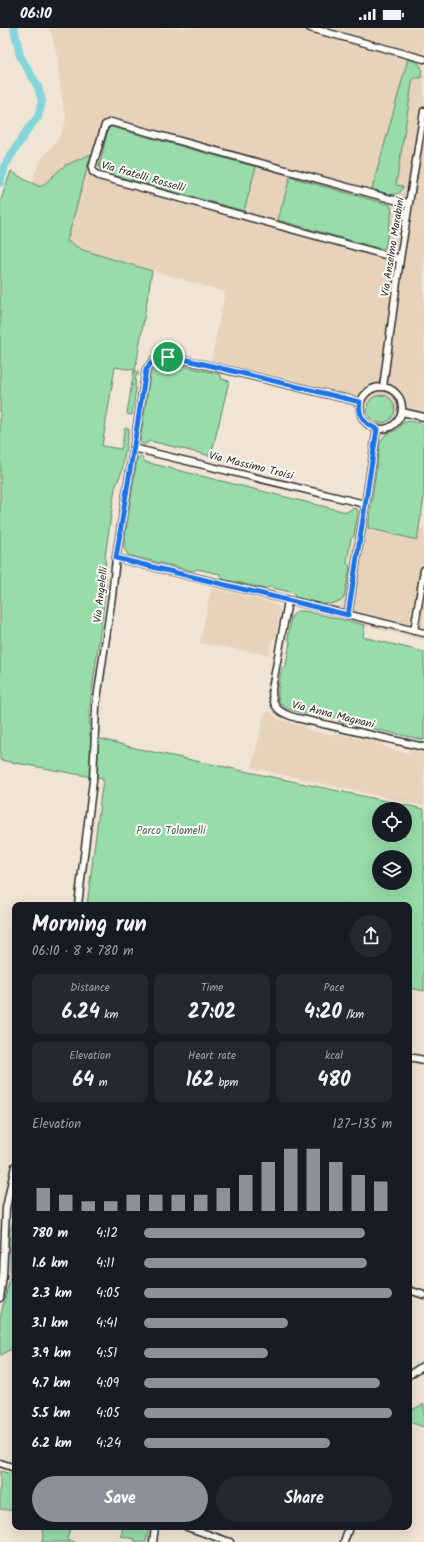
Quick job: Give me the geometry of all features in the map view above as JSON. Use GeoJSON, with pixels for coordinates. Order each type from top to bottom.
{"type":"FeatureCollection","features":[{"type":"Feature","properties":{"kind":"street"},"geometry":{"type":"LineString","coordinates":[[310,28],[424,59]]}},
{"type":"Feature","properties":{"kind":"street","name":"Via Anselmo Marabini"},"geometry":{"type":"LineString","coordinates":[[383,387],[400,259],[424,111]]}},
{"type":"Feature","properties":{"kind":"street","name":"Via fratelli Rosselli"},"geometry":{"type":"LineString","coordinates":[[400,259],[99,176],[93,172],[92,168],[105,125],[111,122],[409,204]]}},
{"type":"Feature","properties":{"kind":"street","name":"Via Angelelli"},"geometry":{"type":"LineString","coordinates":[[78,902],[93,781],[96,706],[116,558],[146,370],[150,363],[156,358],[162,356],[179,358],[360,402]]}},
{"type":"Feature","properties":{"kind":"street"},"geometry":{"type":"LineString","coordinates":[[383,387],[389,388],[395,392],[402,405],[402,412],[394,425],[382,430],[369,426],[364,422],[360,415],[360,402],[367,392],[374,388],[383,387]]}},
{"type":"Feature","properties":{"kind":"street"},"geometry":{"type":"LineString","coordinates":[[402,412],[424,417]]}},
{"type":"Feature","properties":{"kind":"street"},"geometry":{"type":"LineString","coordinates":[[348,615],[377,429]]}},
{"type":"Feature","properties":{"kind":"street","name":"Via Massimo Troisi"},"geometry":{"type":"LineString","coordinates":[[133,448],[365,504]]}},
{"type":"Feature","properties":{"kind":"street"},"geometry":{"type":"LineString","coordinates":[[116,558],[424,633]]}},
{"type":"Feature","properties":{"kind":"street"},"geometry":{"type":"LineString","coordinates":[[414,631],[424,570]]}},
{"type":"Feature","properties":{"kind":"street","name":"Via Anna Magnani"},"geometry":{"type":"LineString","coordinates":[[288,601],[272,689],[272,699],[274,705],[287,715],[424,747]]}},
{"type":"Feature","properties":{"kind":"street"},"geometry":{"type":"LineString","coordinates":[[412,1058],[424,1060]]}},
{"type":"Feature","properties":{"kind":"street"},"geometry":{"type":"LineString","coordinates":[[0,1298],[3,1276],[6,1208],[12,1180]]}},
{"type":"Feature","properties":{"kind":"street"},"geometry":{"type":"LineString","coordinates":[[412,1291],[424,1295]]}},
{"type":"Feature","properties":{"kind":"street"},"geometry":{"type":"LineString","coordinates":[[412,1373],[424,1365]]}},
{"type":"Feature","properties":{"kind":"street"},"geometry":{"type":"LineString","coordinates":[[0,1463],[12,1467]]}},
{"type":"Feature","properties":{"kind":"street"},"geometry":{"type":"LineString","coordinates":[[153,1542],[155,1530]]}},
{"type":"Feature","properties":{"kind":"street"},"geometry":{"type":"LineString","coordinates":[[205,1530],[230,1542]]}},
{"type":"Feature","properties":{"kind":"street"},"geometry":{"type":"LineString","coordinates":[[344,1542],[348,1530]]}},
{"type":"Feature","properties":{"kind":"shaded area"},"geometry":{"type":"Polygon","coordinates":[[[50,28],[424,28],[424,421],[209,371],[225,292],[83,250],[69,242],[53,223],[27,204],[35,172],[42,158],[59,138],[66,120],[60,86],[57,56],[50,28]]]}},
{"type":"Feature","properties":{"kind":"shaded area"},"geometry":{"type":"Polygon","coordinates":[[[358,517],[424,529],[424,640],[338,619],[358,517]]]}},
{"type":"Feature","properties":{"kind":"shaded area"},"geometry":{"type":"Polygon","coordinates":[[[211,588],[270,602],[277,606],[280,611],[276,637],[272,640],[269,655],[200,643],[211,588]]]}},
{"type":"Feature","properties":{"kind":"shaded area"},"geometry":{"type":"Polygon","coordinates":[[[269,711],[280,720],[304,726],[307,730],[332,735],[335,733],[382,743],[384,747],[407,753],[411,750],[424,753],[424,806],[412,803],[412,802],[406,802],[252,768],[264,715],[269,711]]]}},
{"type":"Feature","properties":{"kind":"green space"},"geometry":{"type":"Polygon","coordinates":[[[408,59],[420,65],[421,78],[413,78],[396,185],[403,186],[401,191],[398,193],[390,194],[372,189],[408,59]]]}},
{"type":"Feature","properties":{"kind":"green space"},"geometry":{"type":"Polygon","coordinates":[[[111,127],[256,167],[244,211],[102,172],[99,167],[108,129],[111,127]]]}},
{"type":"Feature","properties":{"kind":"green space","name":"Parco Tolomelli"},"geometry":{"type":"Polygon","coordinates":[[[91,154],[67,241],[83,250],[152,271],[135,372],[138,372],[138,375],[136,375],[136,388],[132,415],[127,414],[134,370],[115,367],[102,446],[121,449],[125,428],[129,428],[122,471],[115,488],[105,557],[106,588],[89,713],[90,736],[139,749],[391,802],[372,802],[372,842],[412,842],[412,806],[424,809],[424,991],[412,989],[412,902],[87,902],[103,779],[0,760],[0,202],[11,171],[27,181],[41,187],[64,166],[91,154]]]}},
{"type":"Feature","properties":{"kind":"green space"},"geometry":{"type":"Polygon","coordinates":[[[290,177],[390,205],[392,211],[385,248],[381,249],[278,220],[290,177]]]}},
{"type":"Feature","properties":{"kind":"green space"},"geometry":{"type":"Polygon","coordinates":[[[164,362],[220,374],[222,379],[229,381],[211,456],[150,441],[144,445],[140,442],[150,374],[156,366],[164,362]]]}},
{"type":"Feature","properties":{"kind":"green space"},"geometry":{"type":"Polygon","coordinates":[[[381,395],[391,399],[395,409],[391,419],[381,423],[371,419],[367,409],[371,399],[381,395]]]}},
{"type":"Feature","properties":{"kind":"green space"},"geometry":{"type":"Polygon","coordinates":[[[411,421],[424,424],[424,498],[417,540],[368,528],[380,442],[385,435],[398,429],[404,422],[411,421]]]}},
{"type":"Feature","properties":{"kind":"green space"},"geometry":{"type":"Polygon","coordinates":[[[141,456],[145,462],[346,512],[354,508],[357,509],[358,512],[354,536],[351,539],[347,563],[350,567],[344,598],[339,602],[327,604],[320,603],[295,597],[293,593],[270,587],[266,589],[223,579],[220,574],[197,569],[193,571],[128,555],[124,548],[124,544],[137,458],[141,456]]]}},
{"type":"Feature","properties":{"kind":"green space"},"geometry":{"type":"Polygon","coordinates":[[[297,611],[305,611],[365,625],[363,637],[424,652],[424,740],[338,721],[335,717],[312,711],[308,714],[294,711],[282,705],[279,700],[278,690],[282,668],[286,665],[290,642],[288,638],[291,617],[297,611]]]}},
{"type":"Feature","properties":{"kind":"green space"},"geometry":{"type":"Polygon","coordinates":[[[12,1224],[12,1350],[9,1350],[0,1356],[0,1318],[10,1278],[10,1232],[12,1224]]]}},
{"type":"Feature","properties":{"kind":"green space"},"geometry":{"type":"Polygon","coordinates":[[[424,1404],[424,1427],[412,1423],[412,1410],[424,1404]]]}},
{"type":"Feature","properties":{"kind":"green space"},"geometry":{"type":"Polygon","coordinates":[[[0,1471],[12,1474],[12,1511],[0,1509],[0,1471]]]}},
{"type":"Feature","properties":{"kind":"green space"},"geometry":{"type":"Polygon","coordinates":[[[44,1530],[69,1530],[67,1540],[75,1542],[42,1542],[44,1530]]]}},
{"type":"Feature","properties":{"kind":"green space"},"geometry":{"type":"Polygon","coordinates":[[[122,1530],[148,1530],[146,1542],[135,1542],[135,1539],[121,1536],[122,1530]]]}},
{"type":"Feature","properties":{"kind":"waterway"},"geometry":{"type":"LineString","coordinates":[[0,183],[5,165],[28,129],[38,117],[42,101],[38,87],[20,56],[14,28]]}},
{"type":"Feature","properties":{"kind":"route"},"geometry":{"type":"LineString","coordinates":[[162,356],[168,357],[179,358],[360,402],[360,415],[364,422],[377,429],[348,615],[116,558],[146,370],[150,363],[156,358],[162,356]]}}]}
